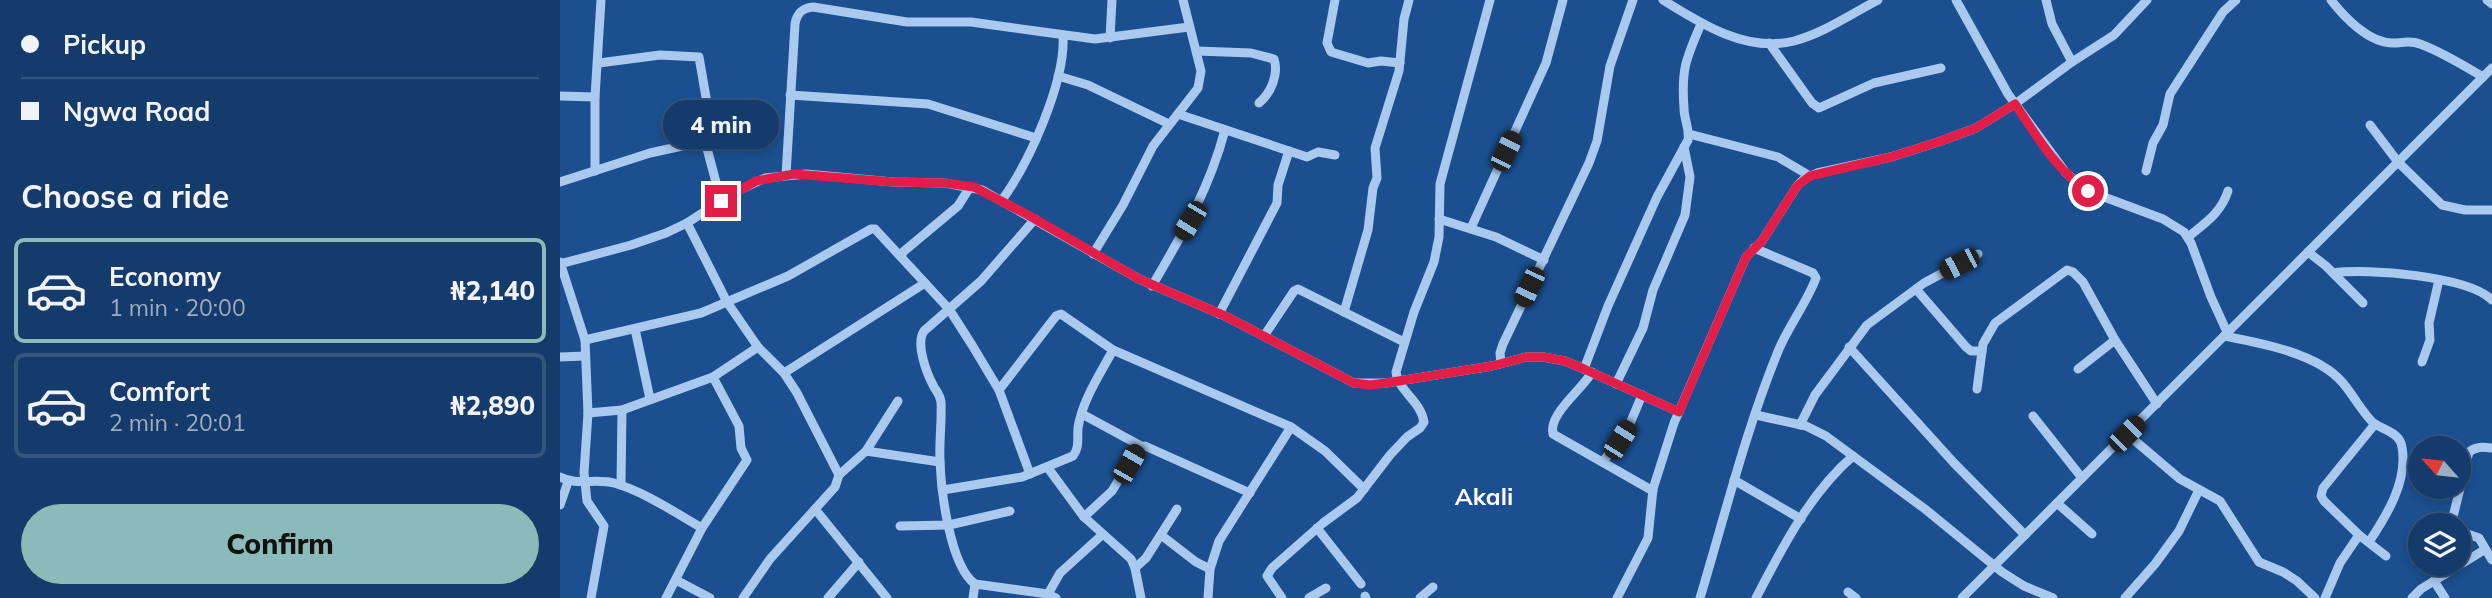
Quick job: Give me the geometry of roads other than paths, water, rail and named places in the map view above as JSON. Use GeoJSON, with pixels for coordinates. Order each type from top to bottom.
{"type":"FeatureCollection","features":[{"type":"Feature","properties":{"kind":"street"},"geometry":{"type":"LineString","coordinates":[[595,171],[595,97],[600,0]]}},
{"type":"Feature","properties":{"kind":"street"},"geometry":{"type":"LineString","coordinates":[[1110,38],[1112,0]]}},
{"type":"Feature","properties":{"kind":"street"},"geometry":{"type":"LineString","coordinates":[[1093,254],[1123,205],[1153,146],[1198,88],[1201,71],[1183,0]]}},
{"type":"Feature","properties":{"kind":"street"},"geometry":{"type":"LineString","coordinates":[[1335,0],[1327,43],[1331,52],[1368,62],[1400,63]]}},
{"type":"Feature","properties":{"kind":"street"},"geometry":{"type":"LineString","coordinates":[[1344,312],[1368,230],[1373,188],[1377,178],[1375,148],[1400,63],[1404,19],[1409,0]]}},
{"type":"Feature","properties":{"kind":"street"},"geometry":{"type":"LineString","coordinates":[[1282,598],[1269,580],[1269,572],[1284,555],[1349,505],[1401,442],[1424,422],[1416,402],[1397,381],[1397,365],[1414,312],[1432,271],[1439,237],[1440,184],[1490,0]]}},
{"type":"Feature","properties":{"kind":"street"},"geometry":{"type":"LineString","coordinates":[[1471,228],[1546,63],[1563,0]]}},
{"type":"Feature","properties":{"kind":"street"},"geometry":{"type":"LineString","coordinates":[[1501,363],[1503,344],[1545,260],[1594,150],[1610,66],[1633,0]]}},
{"type":"Feature","properties":{"kind":"street"},"geometry":{"type":"LineString","coordinates":[[1663,0],[1701,24],[1727,35],[1769,43],[1784,43],[1805,37],[1878,0]]}},
{"type":"Feature","properties":{"kind":"street"},"geometry":{"type":"LineString","coordinates":[[1955,0],[2015,104],[2052,158],[2080,186],[2163,219],[2180,228],[2188,237],[2226,334]]}},
{"type":"Feature","properties":{"kind":"street"},"geometry":{"type":"LineString","coordinates":[[2046,0],[2052,24],[2072,62]]}},
{"type":"Feature","properties":{"kind":"street"},"geometry":{"type":"LineString","coordinates":[[1617,598],[1648,538],[1653,491],[1679,412],[1746,257],[1762,241],[1797,186],[1810,176],[1891,157],[1976,128],[2113,35],[2147,0]]}},
{"type":"Feature","properties":{"kind":"street"},"geometry":{"type":"LineString","coordinates":[[2146,171],[2153,143],[2163,125],[2166,101],[2217,20],[2236,0]]}},
{"type":"Feature","properties":{"kind":"street"},"geometry":{"type":"LineString","coordinates":[[2331,0],[2350,21],[2374,37],[2394,43],[2402,41],[2420,44],[2483,77]]}},
{"type":"Feature","properties":{"kind":"street"},"geometry":{"type":"LineString","coordinates":[[2487,0],[2492,4]]}},
{"type":"Feature","properties":{"kind":"street"},"geometry":{"type":"LineString","coordinates":[[786,175],[797,18],[800,12],[808,8],[907,22],[971,22],[1095,39],[1189,27]]}},
{"type":"Feature","properties":{"kind":"street"},"geometry":{"type":"LineString","coordinates":[[1653,491],[1556,437],[1551,431],[1553,420],[1581,389],[1608,306],[1657,197],[1689,134],[1684,114],[1685,60],[1701,24]]}},
{"type":"Feature","properties":{"kind":"street"},"geometry":{"type":"LineString","coordinates":[[1002,200],[1023,169],[1036,138],[1058,76],[1063,35]]}},
{"type":"Feature","properties":{"kind":"street"},"geometry":{"type":"LineString","coordinates":[[1769,43],[1812,103],[1819,108],[1874,83],[1941,68]]}},
{"type":"Feature","properties":{"kind":"street"},"geometry":{"type":"LineString","coordinates":[[1197,51],[1251,53],[1274,59],[1274,79],[1259,103]]}},
{"type":"Feature","properties":{"kind":"street"},"geometry":{"type":"LineString","coordinates":[[598,63],[660,55],[699,57],[707,103],[705,141],[721,201]]}},
{"type":"Feature","properties":{"kind":"street"},"geometry":{"type":"LineString","coordinates":[[1962,598],[2492,68]]}},
{"type":"Feature","properties":{"kind":"street"},"geometry":{"type":"LineString","coordinates":[[1058,76],[1088,85],[1169,124]]}},
{"type":"Feature","properties":{"kind":"street"},"geometry":{"type":"LineString","coordinates":[[790,95],[928,104],[1036,138]]}},
{"type":"Feature","properties":{"kind":"street"},"geometry":{"type":"LineString","coordinates":[[560,96],[595,97]]}},
{"type":"Feature","properties":{"kind":"street"},"geometry":{"type":"LineString","coordinates":[[1178,114],[1307,157],[1318,152],[1335,155]]}},
{"type":"Feature","properties":{"kind":"street"},"geometry":{"type":"LineString","coordinates":[[2370,125],[2398,162],[2442,205],[2465,210],[2492,209]]}},
{"type":"Feature","properties":{"kind":"street"},"geometry":{"type":"LineString","coordinates":[[1152,286],[1198,207],[1225,130]]}},
{"type":"Feature","properties":{"kind":"street"},"geometry":{"type":"LineString","coordinates":[[1689,134],[1777,157],[1810,176]]}},
{"type":"Feature","properties":{"kind":"street"},"geometry":{"type":"LineString","coordinates":[[560,182],[650,153],[705,141]]}},
{"type":"Feature","properties":{"kind":"street"},"geometry":{"type":"LineString","coordinates":[[1616,384],[1643,328],[1653,290],[1685,215],[1690,177],[1684,147]]}},
{"type":"Feature","properties":{"kind":"street"},"geometry":{"type":"LineString","coordinates":[[1219,314],[1277,203],[1278,185],[1289,151]]}},
{"type":"Feature","properties":{"kind":"street"},"geometry":{"type":"LineString","coordinates":[[591,598],[604,526],[587,501],[584,462],[588,413],[585,340],[560,264],[631,245],[687,223],[756,181],[786,175],[945,183],[982,190],[1152,286],[1219,314],[1354,383],[1370,385],[1526,357],[1544,357],[1565,361],[1588,370],[1679,412]]}},
{"type":"Feature","properties":{"kind":"street"},"geometry":{"type":"LineString","coordinates":[[902,256],[903,252],[958,205],[970,187]]}},
{"type":"Feature","properties":{"kind":"street"},"geometry":{"type":"LineString","coordinates":[[2188,237],[2221,209],[2228,191]]}},
{"type":"Feature","properties":{"kind":"street"},"geometry":{"type":"LineString","coordinates":[[1035,219],[981,281],[924,331],[919,341],[941,401],[940,462],[949,525],[961,566],[975,584],[1052,596],[1060,573],[1102,535]]}},
{"type":"Feature","properties":{"kind":"street"},"geometry":{"type":"LineString","coordinates":[[1439,219],[1505,240],[1545,260]]}},
{"type":"Feature","properties":{"kind":"street"},"geometry":{"type":"LineString","coordinates":[[687,223],[727,302],[758,347],[784,373],[797,393],[839,475]]}},
{"type":"Feature","properties":{"kind":"street"},"geometry":{"type":"LineString","coordinates":[[585,340],[701,313],[788,276],[871,229],[880,232],[949,309],[999,390],[1030,474]]}},
{"type":"Feature","properties":{"kind":"street"},"geometry":{"type":"LineString","coordinates":[[1700,598],[1734,480],[1779,350],[1816,278],[1813,273],[1754,248]]}},
{"type":"Feature","properties":{"kind":"street"},"geometry":{"type":"LineString","coordinates":[[2308,252],[2363,303]]}},
{"type":"Feature","properties":{"kind":"street"},"geometry":{"type":"LineString","coordinates":[[1800,425],[1815,395],[1872,320],[1916,289],[1978,254]]}},
{"type":"Feature","properties":{"kind":"street"},"geometry":{"type":"LineString","coordinates":[[1976,388],[1983,344],[1995,323],[2067,270],[2083,282],[2115,340],[2157,404]]}},
{"type":"Feature","properties":{"kind":"street"},"geometry":{"type":"LineString","coordinates":[[2333,273],[2389,271],[2477,290],[2492,300]]}},
{"type":"Feature","properties":{"kind":"street"},"geometry":{"type":"LineString","coordinates":[[2422,362],[2430,340],[2429,323],[2439,280]]}},
{"type":"Feature","properties":{"kind":"street"},"geometry":{"type":"LineString","coordinates":[[784,373],[925,283]]}},
{"type":"Feature","properties":{"kind":"street"},"geometry":{"type":"LineString","coordinates":[[1264,336],[1297,289],[1404,342]]}},
{"type":"Feature","properties":{"kind":"street"},"geometry":{"type":"LineString","coordinates":[[1916,289],[1966,347],[1971,351],[1982,351]]}},
{"type":"Feature","properties":{"kind":"street"},"geometry":{"type":"LineString","coordinates":[[999,390],[1056,316],[1061,314],[1113,350],[1291,427],[1325,451],[1364,489]]}},
{"type":"Feature","properties":{"kind":"street"},"geometry":{"type":"LineString","coordinates":[[635,329],[650,399]]}},
{"type":"Feature","properties":{"kind":"street"},"geometry":{"type":"LineString","coordinates":[[2226,334],[2285,350],[2322,366],[2341,380],[2375,424],[2386,428],[2400,442],[2402,461],[2395,497],[2370,542]]}},
{"type":"Feature","properties":{"kind":"street"},"geometry":{"type":"LineString","coordinates":[[2078,369],[2115,340]]}},
{"type":"Feature","properties":{"kind":"street"},"geometry":{"type":"LineString","coordinates":[[588,413],[622,410],[713,377],[758,347]]}},
{"type":"Feature","properties":{"kind":"street"},"geometry":{"type":"LineString","coordinates":[[1849,348],[1954,463],[2025,534]]}},
{"type":"Feature","properties":{"kind":"street"},"geometry":{"type":"LineString","coordinates":[[943,490],[1030,474],[1073,456],[1082,414],[1113,350]]}},
{"type":"Feature","properties":{"kind":"street"},"geometry":{"type":"LineString","coordinates":[[560,357],[585,356]]}},
{"type":"Feature","properties":{"kind":"street"},"geometry":{"type":"LineString","coordinates":[[667,598],[702,528],[747,460],[741,448],[739,426],[713,377]]}},
{"type":"Feature","properties":{"kind":"street"},"geometry":{"type":"LineString","coordinates":[[1604,463],[1629,426],[1642,395]]}},
{"type":"Feature","properties":{"kind":"street"},"geometry":{"type":"LineString","coordinates":[[743,598],[770,559],[835,487],[839,475],[866,451],[898,401]]}},
{"type":"Feature","properties":{"kind":"street"},"geometry":{"type":"LineString","coordinates":[[621,485],[622,410]]}},
{"type":"Feature","properties":{"kind":"street"},"geometry":{"type":"LineString","coordinates":[[1082,414],[1141,446],[1156,450],[1250,493]]}},
{"type":"Feature","properties":{"kind":"street"},"geometry":{"type":"LineString","coordinates":[[1756,415],[1817,430],[1925,509],[1994,566],[2024,586],[2053,598]]}},
{"type":"Feature","properties":{"kind":"street"},"geometry":{"type":"LineString","coordinates":[[2033,416],[2082,478]]}},
{"type":"Feature","properties":{"kind":"street"},"geometry":{"type":"LineString","coordinates":[[2375,424],[2323,488],[2321,496],[2359,535],[2386,556]]}},
{"type":"Feature","properties":{"kind":"street"},"geometry":{"type":"LineString","coordinates":[[1208,598],[1210,569],[1219,541],[1291,427]]}},
{"type":"Feature","properties":{"kind":"street"},"geometry":{"type":"LineString","coordinates":[[2127,434],[2180,479],[2220,501],[2259,562],[2297,581],[2315,598]]}},
{"type":"Feature","properties":{"kind":"street"},"geometry":{"type":"LineString","coordinates":[[1084,517],[1111,491],[1141,446]]}},
{"type":"Feature","properties":{"kind":"street"},"geometry":{"type":"LineString","coordinates":[[2454,513],[2469,452],[2483,447],[2492,448]]}},
{"type":"Feature","properties":{"kind":"street"},"geometry":{"type":"LineString","coordinates":[[866,451],[940,462]]}},
{"type":"Feature","properties":{"kind":"street"},"geometry":{"type":"LineString","coordinates":[[1756,598],[1801,519],[1833,476],[1853,456]]}},
{"type":"Feature","properties":{"kind":"street"},"geometry":{"type":"LineString","coordinates":[[1048,468],[1084,517],[1126,553],[1135,568],[1141,598]]}},
{"type":"Feature","properties":{"kind":"street"},"geometry":{"type":"LineString","coordinates":[[560,505],[564,479],[602,480],[621,485],[702,528]]}},
{"type":"Feature","properties":{"kind":"street"},"geometry":{"type":"LineString","coordinates":[[1734,480],[1801,519]]}},
{"type":"Feature","properties":{"kind":"street"},"geometry":{"type":"LineString","coordinates":[[2126,598],[2179,531],[2199,490]]}},
{"type":"Feature","properties":{"kind":"street"},"geometry":{"type":"LineString","coordinates":[[2057,503],[2092,534]]}},
{"type":"Feature","properties":{"kind":"street"},"geometry":{"type":"LineString","coordinates":[[815,509],[887,598]]}},
{"type":"Feature","properties":{"kind":"street"},"geometry":{"type":"LineString","coordinates":[[1135,568],[1146,558],[1177,509]]}},
{"type":"Feature","properties":{"kind":"street"},"geometry":{"type":"LineString","coordinates":[[900,526],[949,525],[1010,511]]}},
{"type":"Feature","properties":{"kind":"street"},"geometry":{"type":"LineString","coordinates":[[1317,528],[1361,584]]}},
{"type":"Feature","properties":{"kind":"street"},"geometry":{"type":"LineString","coordinates":[[1161,535],[1196,562],[1210,569]]}},
{"type":"Feature","properties":{"kind":"street"},"geometry":{"type":"LineString","coordinates":[[2325,598],[2340,562],[2359,535]]}},
{"type":"Feature","properties":{"kind":"street"},"geometry":{"type":"LineString","coordinates":[[2471,535],[2479,538],[2492,561]]}},
{"type":"Feature","properties":{"kind":"street"},"geometry":{"type":"LineString","coordinates":[[2412,598],[2484,550]]}},
{"type":"Feature","properties":{"kind":"street"},"geometry":{"type":"LineString","coordinates":[[828,598],[859,562]]}},
{"type":"Feature","properties":{"kind":"street"},"geometry":{"type":"LineString","coordinates":[[676,580],[710,598]]}},
{"type":"Feature","properties":{"kind":"street"},"geometry":{"type":"LineString","coordinates":[[2434,581],[2445,598]]}},
{"type":"Feature","properties":{"kind":"street"},"geometry":{"type":"LineString","coordinates":[[973,598],[975,584]]}},
{"type":"Feature","properties":{"kind":"street"},"geometry":{"type":"LineString","coordinates":[[1420,598],[1433,587]]}},
{"type":"Feature","properties":{"kind":"street"},"geometry":{"type":"LineString","coordinates":[[1309,598],[1326,588]]}},
{"type":"Feature","properties":{"kind":"district","name":"Akali"},"geometry":{"type":"Point","coordinates":[1484,496]}}]}
